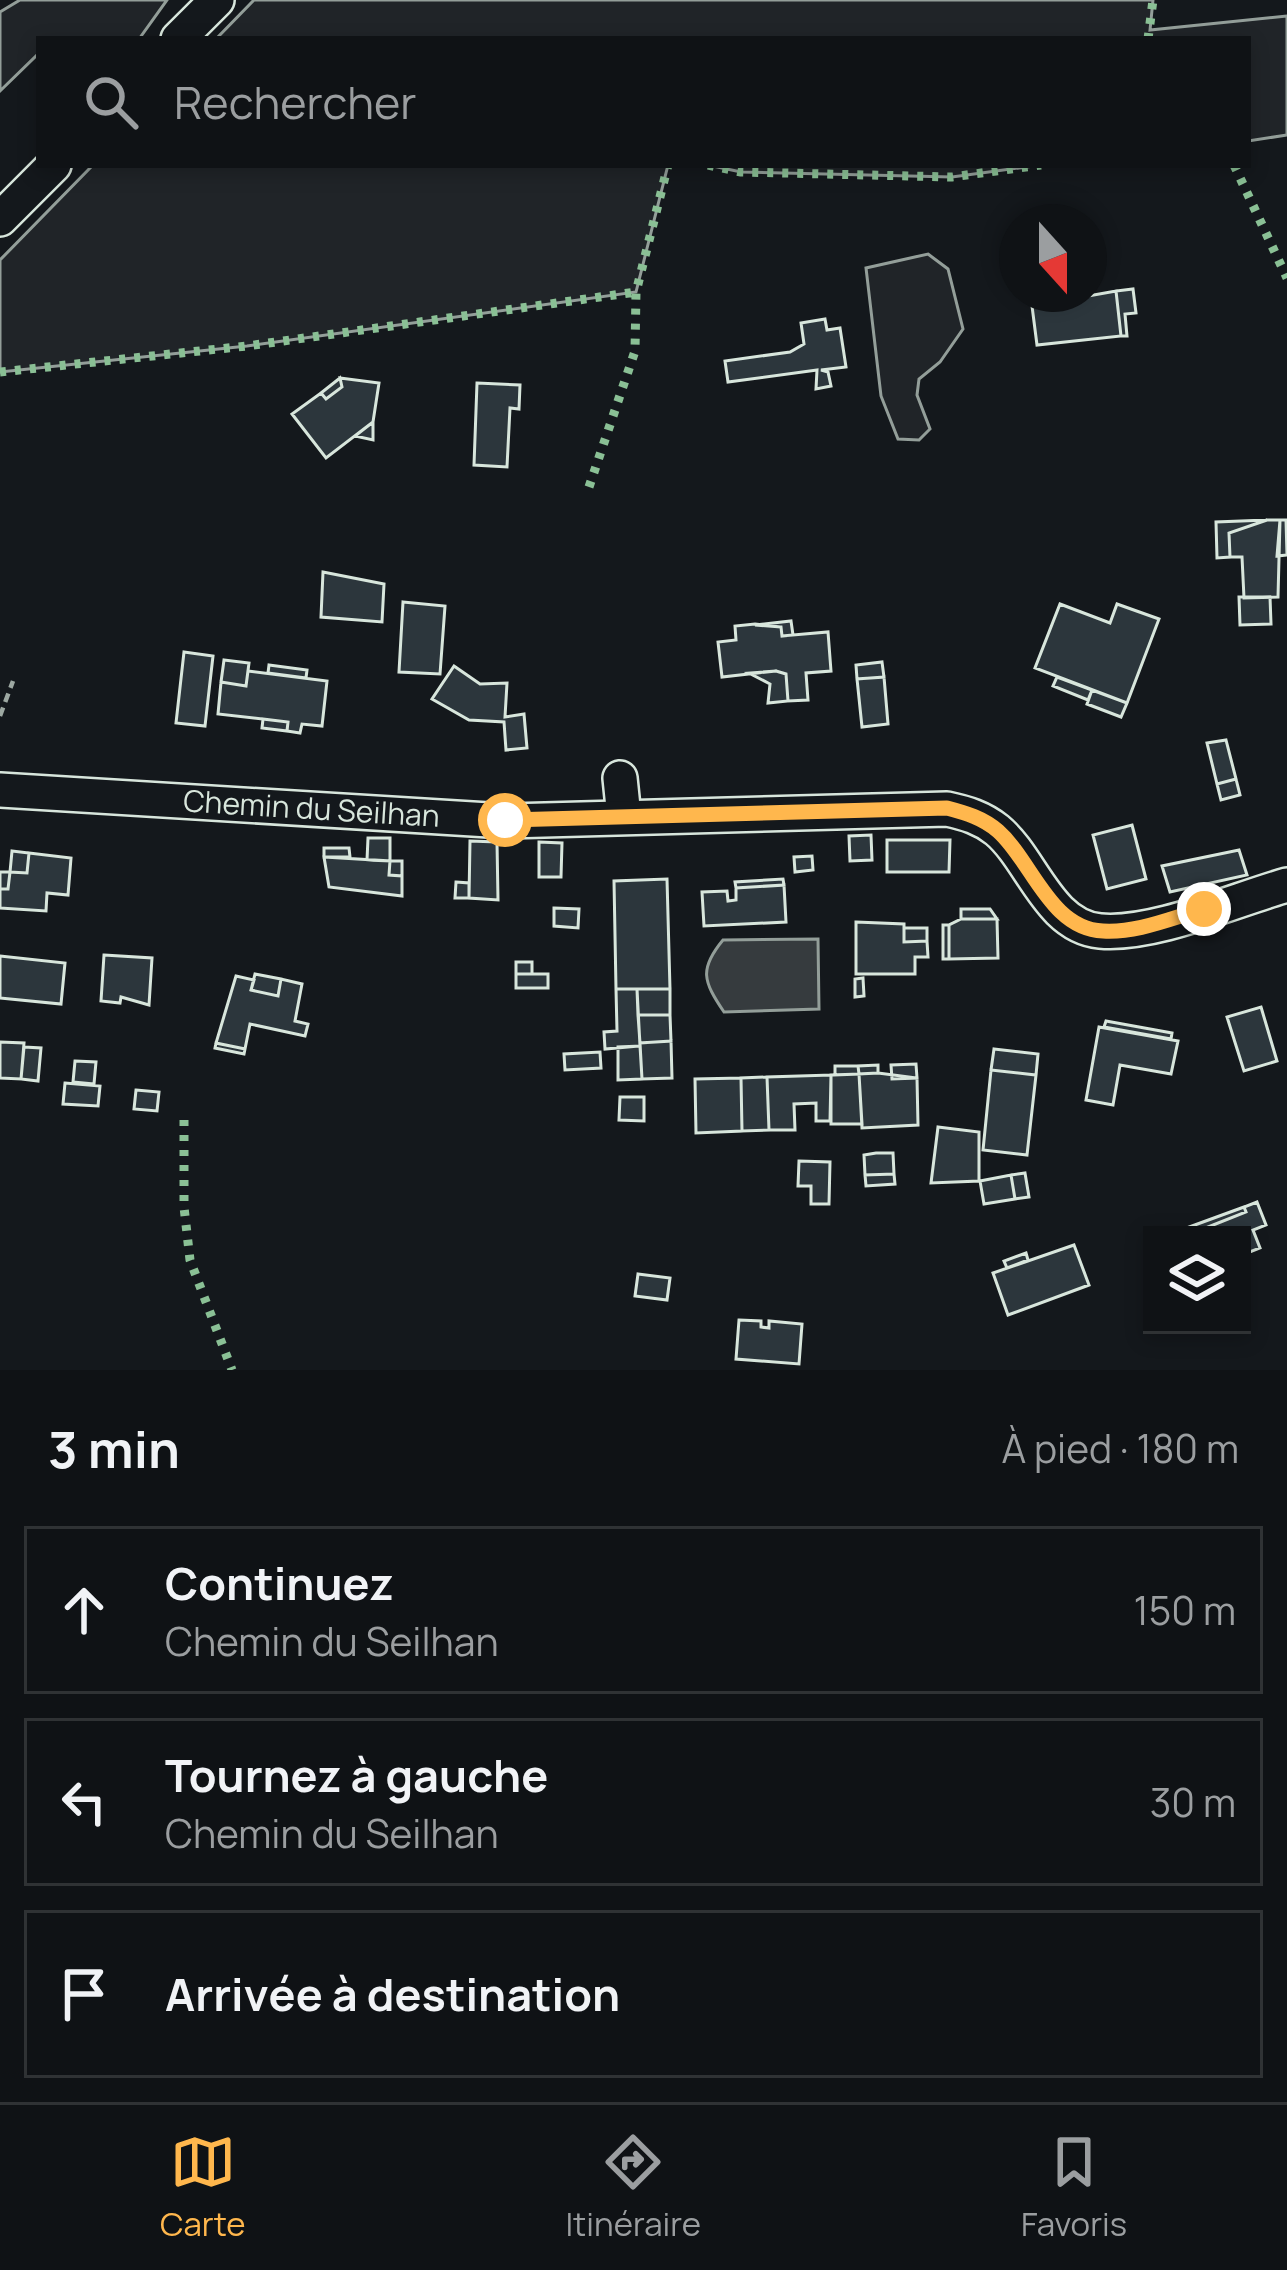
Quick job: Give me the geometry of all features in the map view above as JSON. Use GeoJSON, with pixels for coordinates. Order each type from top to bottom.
{"type":"FeatureCollection","features":[{"type":"Feature","properties":{"kind":"street"},"geometry":{"type":"LineString","coordinates":[[181,36],[217,0]]}},
{"type":"Feature","properties":{"kind":"street"},"geometry":{"type":"LineString","coordinates":[[0,219],[51,168]]}},
{"type":"Feature","properties":{"kind":"street"},"geometry":{"type":"LineString","coordinates":[[620,778],[624,817]]}},
{"type":"Feature","properties":{"kind":"street","name":"Chemin du Seilhan"},"geometry":{"type":"LineString","coordinates":[[0,790],[505,820],[947,808],[974,815],[999,832],[1056,907],[1080,925],[1101,932],[1133,930],[1287,885]]}},
{"type":"Feature","properties":{"kind":"path"},"geometry":{"type":"LineString","coordinates":[[0,716],[13,681]]}},
{"type":"Feature","properties":{"kind":"shaded area"},"geometry":{"type":"Polygon","coordinates":[[[20,0],[167,0],[141,36],[36,36],[36,56],[0,91],[0,12],[20,0]]]}},
{"type":"Feature","properties":{"kind":"shaded area"},"geometry":{"type":"Polygon","coordinates":[[[254,0],[1153,0],[1150,30],[1287,16],[1287,135],[1251,141],[1251,36],[219,36],[254,0]]]}},
{"type":"Feature","properties":{"kind":"shaded area"},"geometry":{"type":"Polygon","coordinates":[[[90,168],[667,168],[636,292],[247,346],[0,372],[0,260],[90,168]]]}},
{"type":"Feature","properties":{"kind":"shaded area"},"geometry":{"type":"Polygon","coordinates":[[[722,168],[1019,168],[952,177],[722,168]]]}},
{"type":"Feature","properties":{"kind":"shaded area"},"geometry":{"type":"Polygon","coordinates":[[[928,254],[948,269],[963,329],[940,362],[919,379],[917,395],[930,429],[919,440],[898,439],[881,396],[866,268],[928,254]]]}},
{"type":"Feature","properties":{"kind":"shaded area"},"geometry":{"type":"Polygon","coordinates":[[[818,939],[819,1009],[724,1012],[707,975],[710,959],[723,940],[818,939]]]}},
{"type":"Feature","properties":{"kind":"building"},"geometry":{"type":"Polygon","coordinates":[[[1133,289],[1136,313],[1125,314],[1127,336],[1121,336],[1116,291],[1133,289]]]}},
{"type":"Feature","properties":{"kind":"building"},"geometry":{"type":"Polygon","coordinates":[[[1116,291],[1121,336],[1037,345],[1033,312],[1107,312],[1107,293],[1116,291]]]}},
{"type":"Feature","properties":{"kind":"building"},"geometry":{"type":"Polygon","coordinates":[[[825,319],[827,330],[840,328],[846,367],[821,370],[828,372],[831,386],[816,389],[817,370],[728,382],[725,361],[790,352],[804,344],[801,323],[825,319]]]}},
{"type":"Feature","properties":{"kind":"building"},"geometry":{"type":"Polygon","coordinates":[[[340,378],[342,387],[326,399],[321,393],[340,378]]]}},
{"type":"Feature","properties":{"kind":"building"},"geometry":{"type":"Polygon","coordinates":[[[340,378],[379,383],[373,422],[326,458],[292,414],[321,393],[326,399],[342,387],[340,378]]]}},
{"type":"Feature","properties":{"kind":"building"},"geometry":{"type":"Polygon","coordinates":[[[477,383],[520,385],[519,409],[510,408],[507,467],[474,465],[477,383]]]}},
{"type":"Feature","properties":{"kind":"building"},"geometry":{"type":"Polygon","coordinates":[[[373,422],[373,440],[355,436],[373,422]]]}},
{"type":"Feature","properties":{"kind":"building"},"geometry":{"type":"Polygon","coordinates":[[[1267,520],[1229,533],[1230,557],[1217,558],[1216,522],[1267,520]]]}},
{"type":"Feature","properties":{"kind":"building"},"geometry":{"type":"Polygon","coordinates":[[[1280,520],[1278,597],[1244,598],[1242,557],[1230,557],[1229,533],[1280,520]]]}},
{"type":"Feature","properties":{"kind":"building"},"geometry":{"type":"Polygon","coordinates":[[[1280,520],[1286,520],[1287,555],[1277,556],[1280,520]]]}},
{"type":"Feature","properties":{"kind":"building"},"geometry":{"type":"Polygon","coordinates":[[[323,572],[384,584],[382,622],[321,617],[323,572]]]}},
{"type":"Feature","properties":{"kind":"building"},"geometry":{"type":"Polygon","coordinates":[[[1239,597],[1270,597],[1271,624],[1240,625],[1239,597]]]}},
{"type":"Feature","properties":{"kind":"building"},"geometry":{"type":"Polygon","coordinates":[[[403,602],[445,606],[440,674],[399,672],[403,602]]]}},
{"type":"Feature","properties":{"kind":"building"},"geometry":{"type":"Polygon","coordinates":[[[1060,604],[1110,623],[1117,604],[1159,619],[1127,703],[1035,668],[1060,604]]]}},
{"type":"Feature","properties":{"kind":"building"},"geometry":{"type":"Polygon","coordinates":[[[791,621],[793,635],[782,636],[781,627],[755,625],[791,621]]]}},
{"type":"Feature","properties":{"kind":"building"},"geometry":{"type":"Polygon","coordinates":[[[735,626],[781,627],[782,636],[828,632],[831,671],[806,673],[808,700],[788,701],[786,674],[776,671],[722,677],[718,642],[736,640],[735,626]]]}},
{"type":"Feature","properties":{"kind":"building"},"geometry":{"type":"Polygon","coordinates":[[[184,652],[213,656],[205,726],[176,723],[184,652]]]}},
{"type":"Feature","properties":{"kind":"building"},"geometry":{"type":"Polygon","coordinates":[[[224,660],[249,663],[246,686],[221,682],[224,660]]]}},
{"type":"Feature","properties":{"kind":"building"},"geometry":{"type":"Polygon","coordinates":[[[882,662],[884,677],[857,679],[856,665],[882,662]]]}},
{"type":"Feature","properties":{"kind":"building"},"geometry":{"type":"Polygon","coordinates":[[[269,665],[307,670],[306,678],[268,673],[269,665]]]}},
{"type":"Feature","properties":{"kind":"building"},"geometry":{"type":"Polygon","coordinates":[[[454,666],[480,684],[507,683],[505,717],[524,714],[527,748],[506,750],[504,722],[469,720],[432,699],[454,666]]]}},
{"type":"Feature","properties":{"kind":"building"},"geometry":{"type":"Polygon","coordinates":[[[248,671],[327,681],[322,726],[302,724],[300,733],[287,731],[288,722],[218,714],[221,682],[246,686],[248,671]]]}},
{"type":"Feature","properties":{"kind":"building"},"geometry":{"type":"Polygon","coordinates":[[[749,673],[786,674],[788,701],[768,703],[770,684],[749,673]]]}},
{"type":"Feature","properties":{"kind":"building"},"geometry":{"type":"Polygon","coordinates":[[[884,677],[888,724],[862,727],[857,679],[884,677]]]}},
{"type":"Feature","properties":{"kind":"building"},"geometry":{"type":"Polygon","coordinates":[[[1057,677],[1092,690],[1088,700],[1053,686],[1057,677]]]}},
{"type":"Feature","properties":{"kind":"building"},"geometry":{"type":"Polygon","coordinates":[[[1092,690],[1127,703],[1121,717],[1087,704],[1092,690]]]}},
{"type":"Feature","properties":{"kind":"building"},"geometry":{"type":"Polygon","coordinates":[[[263,719],[288,722],[287,731],[262,728],[263,719]]]}},
{"type":"Feature","properties":{"kind":"building"},"geometry":{"type":"Polygon","coordinates":[[[1226,740],[1236,779],[1217,784],[1207,743],[1226,740]]]}},
{"type":"Feature","properties":{"kind":"building"},"geometry":{"type":"Polygon","coordinates":[[[1236,779],[1240,795],[1221,800],[1217,784],[1236,779]]]}},
{"type":"Feature","properties":{"kind":"building"},"geometry":{"type":"Polygon","coordinates":[[[1132,825],[1146,879],[1107,889],[1093,835],[1132,825]]]}},
{"type":"Feature","properties":{"kind":"building"},"geometry":{"type":"Polygon","coordinates":[[[871,835],[872,860],[850,861],[849,836],[871,835]]]}},
{"type":"Feature","properties":{"kind":"building"},"geometry":{"type":"Polygon","coordinates":[[[368,838],[390,838],[390,861],[367,860],[368,838]]]}},
{"type":"Feature","properties":{"kind":"building"},"geometry":{"type":"Polygon","coordinates":[[[887,840],[950,840],[949,872],[887,872],[887,840]]]}},
{"type":"Feature","properties":{"kind":"building"},"geometry":{"type":"Polygon","coordinates":[[[470,841],[497,842],[498,900],[469,898],[470,841]]]}},
{"type":"Feature","properties":{"kind":"building"},"geometry":{"type":"Polygon","coordinates":[[[539,842],[562,843],[561,877],[539,877],[539,842]]]}},
{"type":"Feature","properties":{"kind":"building"},"geometry":{"type":"Polygon","coordinates":[[[324,848],[349,848],[350,857],[324,857],[324,848]]]}},
{"type":"Feature","properties":{"kind":"building"},"geometry":{"type":"Polygon","coordinates":[[[1239,850],[1247,875],[1170,892],[1162,866],[1239,850]]]}},
{"type":"Feature","properties":{"kind":"building"},"geometry":{"type":"Polygon","coordinates":[[[12,851],[29,853],[27,873],[10,872],[12,851]]]}},
{"type":"Feature","properties":{"kind":"building"},"geometry":{"type":"Polygon","coordinates":[[[29,853],[71,858],[68,895],[47,893],[46,911],[0,908],[0,889],[8,889],[10,872],[27,873],[29,853]]]}},
{"type":"Feature","properties":{"kind":"building"},"geometry":{"type":"Polygon","coordinates":[[[812,856],[813,870],[795,872],[794,857],[812,856]]]}},
{"type":"Feature","properties":{"kind":"building"},"geometry":{"type":"Polygon","coordinates":[[[324,857],[390,861],[389,875],[402,876],[402,896],[329,887],[324,857]]]}},
{"type":"Feature","properties":{"kind":"building"},"geometry":{"type":"Polygon","coordinates":[[[390,861],[402,861],[402,876],[389,875],[390,861]]]}},
{"type":"Feature","properties":{"kind":"building"},"geometry":{"type":"Polygon","coordinates":[[[0,872],[10,872],[8,889],[0,889],[0,872]]]}},
{"type":"Feature","properties":{"kind":"building"},"geometry":{"type":"Polygon","coordinates":[[[667,879],[670,989],[616,989],[614,881],[667,879]]]}},
{"type":"Feature","properties":{"kind":"building"},"geometry":{"type":"Polygon","coordinates":[[[783,879],[784,885],[736,888],[735,882],[783,879]]]}},
{"type":"Feature","properties":{"kind":"building"},"geometry":{"type":"Polygon","coordinates":[[[456,882],[469,883],[469,898],[455,898],[456,882]]]}},
{"type":"Feature","properties":{"kind":"building"},"geometry":{"type":"Polygon","coordinates":[[[784,885],[786,922],[704,926],[702,892],[727,891],[728,901],[736,900],[736,888],[784,885]]]}},
{"type":"Feature","properties":{"kind":"building"},"geometry":{"type":"Polygon","coordinates":[[[554,908],[579,909],[578,928],[554,926],[554,908]]]}},
{"type":"Feature","properties":{"kind":"building"},"geometry":{"type":"Polygon","coordinates":[[[961,909],[990,909],[997,919],[961,919],[961,909]]]}},
{"type":"Feature","properties":{"kind":"building"},"geometry":{"type":"Polygon","coordinates":[[[961,919],[997,919],[998,958],[949,959],[949,925],[961,919]]]}},
{"type":"Feature","properties":{"kind":"building"},"geometry":{"type":"Polygon","coordinates":[[[856,922],[904,924],[904,942],[927,941],[928,957],[915,957],[915,974],[856,974],[856,922]]]}},
{"type":"Feature","properties":{"kind":"building"},"geometry":{"type":"Polygon","coordinates":[[[943,925],[949,925],[949,959],[943,959],[943,925]]]}},
{"type":"Feature","properties":{"kind":"building"},"geometry":{"type":"Polygon","coordinates":[[[904,928],[927,928],[927,941],[904,942],[904,928]]]}},
{"type":"Feature","properties":{"kind":"building"},"geometry":{"type":"Polygon","coordinates":[[[104,955],[152,958],[149,1005],[121,997],[120,1003],[101,1001],[104,955]]]}},
{"type":"Feature","properties":{"kind":"building"},"geometry":{"type":"Polygon","coordinates":[[[0,956],[65,963],[61,1004],[0,998],[0,956]]]}},
{"type":"Feature","properties":{"kind":"building"},"geometry":{"type":"Polygon","coordinates":[[[516,962],[532,962],[532,974],[516,974],[516,962]]]}},
{"type":"Feature","properties":{"kind":"building"},"geometry":{"type":"Polygon","coordinates":[[[255,974],[281,979],[278,996],[251,990],[255,974]]]}},
{"type":"Feature","properties":{"kind":"building"},"geometry":{"type":"Polygon","coordinates":[[[516,974],[548,974],[548,988],[516,988],[516,974]]]}},
{"type":"Feature","properties":{"kind":"building"},"geometry":{"type":"Polygon","coordinates":[[[236,976],[254,980],[251,990],[278,996],[281,979],[302,984],[295,1021],[308,1024],[305,1036],[250,1024],[245,1049],[216,1043],[236,976]]]}},
{"type":"Feature","properties":{"kind":"building"},"geometry":{"type":"Polygon","coordinates":[[[863,978],[864,996],[855,997],[855,979],[863,978]]]}},
{"type":"Feature","properties":{"kind":"building"},"geometry":{"type":"Polygon","coordinates":[[[616,989],[637,989],[640,1046],[605,1049],[604,1032],[617,1031],[616,989]]]}},
{"type":"Feature","properties":{"kind":"building"},"geometry":{"type":"Polygon","coordinates":[[[637,989],[670,989],[670,1015],[638,1015],[637,989]]]}},
{"type":"Feature","properties":{"kind":"building"},"geometry":{"type":"Polygon","coordinates":[[[1261,1007],[1277,1061],[1244,1071],[1227,1017],[1261,1007]]]}},
{"type":"Feature","properties":{"kind":"building"},"geometry":{"type":"Polygon","coordinates":[[[638,1015],[670,1015],[671,1041],[640,1043],[638,1015]]]}},
{"type":"Feature","properties":{"kind":"building"},"geometry":{"type":"Polygon","coordinates":[[[1106,1021],[1172,1033],[1171,1039],[1104,1027],[1106,1021]]]}},
{"type":"Feature","properties":{"kind":"building"},"geometry":{"type":"Polygon","coordinates":[[[1099,1027],[1178,1041],[1171,1074],[1120,1065],[1113,1105],[1086,1100],[1099,1027]]]}},
{"type":"Feature","properties":{"kind":"building"},"geometry":{"type":"Polygon","coordinates":[[[671,1041],[672,1078],[642,1079],[640,1043],[671,1041]]]}},
{"type":"Feature","properties":{"kind":"building"},"geometry":{"type":"Polygon","coordinates":[[[0,1042],[24,1043],[21,1079],[0,1078],[0,1042]]]}},
{"type":"Feature","properties":{"kind":"building"},"geometry":{"type":"Polygon","coordinates":[[[216,1043],[245,1049],[244,1054],[215,1048],[216,1043]]]}},
{"type":"Feature","properties":{"kind":"building"},"geometry":{"type":"Polygon","coordinates":[[[640,1046],[642,1079],[618,1080],[618,1047],[640,1046]]]}},
{"type":"Feature","properties":{"kind":"building"},"geometry":{"type":"Polygon","coordinates":[[[24,1047],[41,1048],[38,1081],[21,1079],[24,1047]]]}},
{"type":"Feature","properties":{"kind":"building"},"geometry":{"type":"Polygon","coordinates":[[[994,1049],[1038,1054],[1036,1075],[991,1070],[994,1049]]]}},
{"type":"Feature","properties":{"kind":"building"},"geometry":{"type":"Polygon","coordinates":[[[600,1052],[601,1068],[565,1070],[564,1054],[600,1052]]]}},
{"type":"Feature","properties":{"kind":"building"},"geometry":{"type":"Polygon","coordinates":[[[75,1061],[96,1062],[94,1084],[73,1082],[75,1061]]]}},
{"type":"Feature","properties":{"kind":"building"},"geometry":{"type":"Polygon","coordinates":[[[916,1064],[917,1078],[892,1079],[891,1065],[916,1064]]]}},
{"type":"Feature","properties":{"kind":"building"},"geometry":{"type":"Polygon","coordinates":[[[878,1065],[878,1073],[859,1074],[858,1066],[878,1065]]]}},
{"type":"Feature","properties":{"kind":"building"},"geometry":{"type":"Polygon","coordinates":[[[835,1066],[858,1066],[859,1074],[835,1075],[835,1066]]]}},
{"type":"Feature","properties":{"kind":"building"},"geometry":{"type":"Polygon","coordinates":[[[991,1070],[1036,1075],[1027,1155],[983,1150],[991,1070]]]}},
{"type":"Feature","properties":{"kind":"building"},"geometry":{"type":"Polygon","coordinates":[[[859,1074],[917,1078],[918,1125],[862,1128],[859,1074]]]}},
{"type":"Feature","properties":{"kind":"building"},"geometry":{"type":"Polygon","coordinates":[[[859,1074],[862,1124],[831,1124],[831,1075],[859,1074]]]}},
{"type":"Feature","properties":{"kind":"building"},"geometry":{"type":"Polygon","coordinates":[[[831,1075],[830,1121],[816,1121],[816,1103],[794,1104],[795,1130],[769,1130],[767,1077],[831,1075]]]}},
{"type":"Feature","properties":{"kind":"building"},"geometry":{"type":"Polygon","coordinates":[[[767,1077],[769,1130],[742,1131],[741,1078],[767,1077]]]}},
{"type":"Feature","properties":{"kind":"building"},"geometry":{"type":"Polygon","coordinates":[[[741,1078],[742,1131],[696,1133],[695,1079],[741,1078]]]}},
{"type":"Feature","properties":{"kind":"building"},"geometry":{"type":"Polygon","coordinates":[[[65,1083],[100,1086],[98,1106],[63,1104],[65,1083]]]}},
{"type":"Feature","properties":{"kind":"building"},"geometry":{"type":"Polygon","coordinates":[[[136,1090],[159,1092],[157,1111],[134,1109],[136,1090]]]}},
{"type":"Feature","properties":{"kind":"building"},"geometry":{"type":"Polygon","coordinates":[[[620,1097],[644,1097],[644,1121],[619,1120],[620,1097]]]}},
{"type":"Feature","properties":{"kind":"building"},"geometry":{"type":"Polygon","coordinates":[[[938,1127],[979,1132],[979,1181],[931,1183],[938,1127]]]}},
{"type":"Feature","properties":{"kind":"building"},"geometry":{"type":"Polygon","coordinates":[[[893,1153],[894,1174],[865,1175],[864,1155],[893,1153]]]}},
{"type":"Feature","properties":{"kind":"building"},"geometry":{"type":"Polygon","coordinates":[[[799,1161],[830,1162],[829,1204],[811,1204],[811,1186],[798,1186],[799,1161]]]}},
{"type":"Feature","properties":{"kind":"building"},"geometry":{"type":"Polygon","coordinates":[[[1025,1173],[1029,1197],[1015,1199],[1011,1175],[1025,1173]]]}},
{"type":"Feature","properties":{"kind":"building"},"geometry":{"type":"Polygon","coordinates":[[[894,1174],[895,1184],[866,1186],[865,1175],[894,1174]]]}},
{"type":"Feature","properties":{"kind":"building"},"geometry":{"type":"Polygon","coordinates":[[[1011,1175],[1015,1199],[984,1204],[980,1181],[1011,1175]]]}},
{"type":"Feature","properties":{"kind":"building"},"geometry":{"type":"Polygon","coordinates":[[[1257,1202],[1266,1225],[1253,1230],[1260,1248],[1251,1252],[1251,1226],[1211,1226],[1246,1212],[1244,1207],[1257,1202]]]}},
{"type":"Feature","properties":{"kind":"building"},"geometry":{"type":"Polygon","coordinates":[[[1244,1207],[1246,1212],[1211,1226],[1192,1226],[1244,1207]]]}},
{"type":"Feature","properties":{"kind":"building"},"geometry":{"type":"Polygon","coordinates":[[[1074,1245],[1089,1285],[1008,1315],[993,1273],[1074,1245]]]}},
{"type":"Feature","properties":{"kind":"building"},"geometry":{"type":"Polygon","coordinates":[[[1026,1253],[1028,1260],[1007,1268],[1004,1261],[1026,1253]]]}},
{"type":"Feature","properties":{"kind":"building"},"geometry":{"type":"Polygon","coordinates":[[[638,1274],[670,1278],[667,1300],[635,1296],[638,1274]]]}},
{"type":"Feature","properties":{"kind":"building"},"geometry":{"type":"Polygon","coordinates":[[[739,1320],[761,1321],[761,1327],[769,1328],[769,1321],[802,1324],[799,1364],[736,1359],[739,1320]]]}},
{"type":"Feature","properties":{"kind":"hedge"},"geometry":{"type":"LineString","coordinates":[[1148,36],[1153,0]]}},
{"type":"Feature","properties":{"kind":"hedge"},"geometry":{"type":"LineString","coordinates":[[589,487],[635,351],[636,292],[667,168]]}},
{"type":"Feature","properties":{"kind":"hedge"},"geometry":{"type":"LineString","coordinates":[[722,168],[952,177],[1019,168]]}},
{"type":"Feature","properties":{"kind":"hedge"},"geometry":{"type":"LineString","coordinates":[[1235,168],[1287,278]]}},
{"type":"Feature","properties":{"kind":"hedge"},"geometry":{"type":"LineString","coordinates":[[0,372],[247,346],[636,292]]}},
{"type":"Feature","properties":{"kind":"hedge"},"geometry":{"type":"LineString","coordinates":[[184,1120],[184,1207],[190,1260],[232,1370]]}},
{"type":"Feature","properties":{"kind":"route"},"geometry":{"type":"LineString","coordinates":[[505,820],[947,808],[974,815],[999,832],[1056,907],[1091,930],[1133,930],[1204,909]]}}]}
